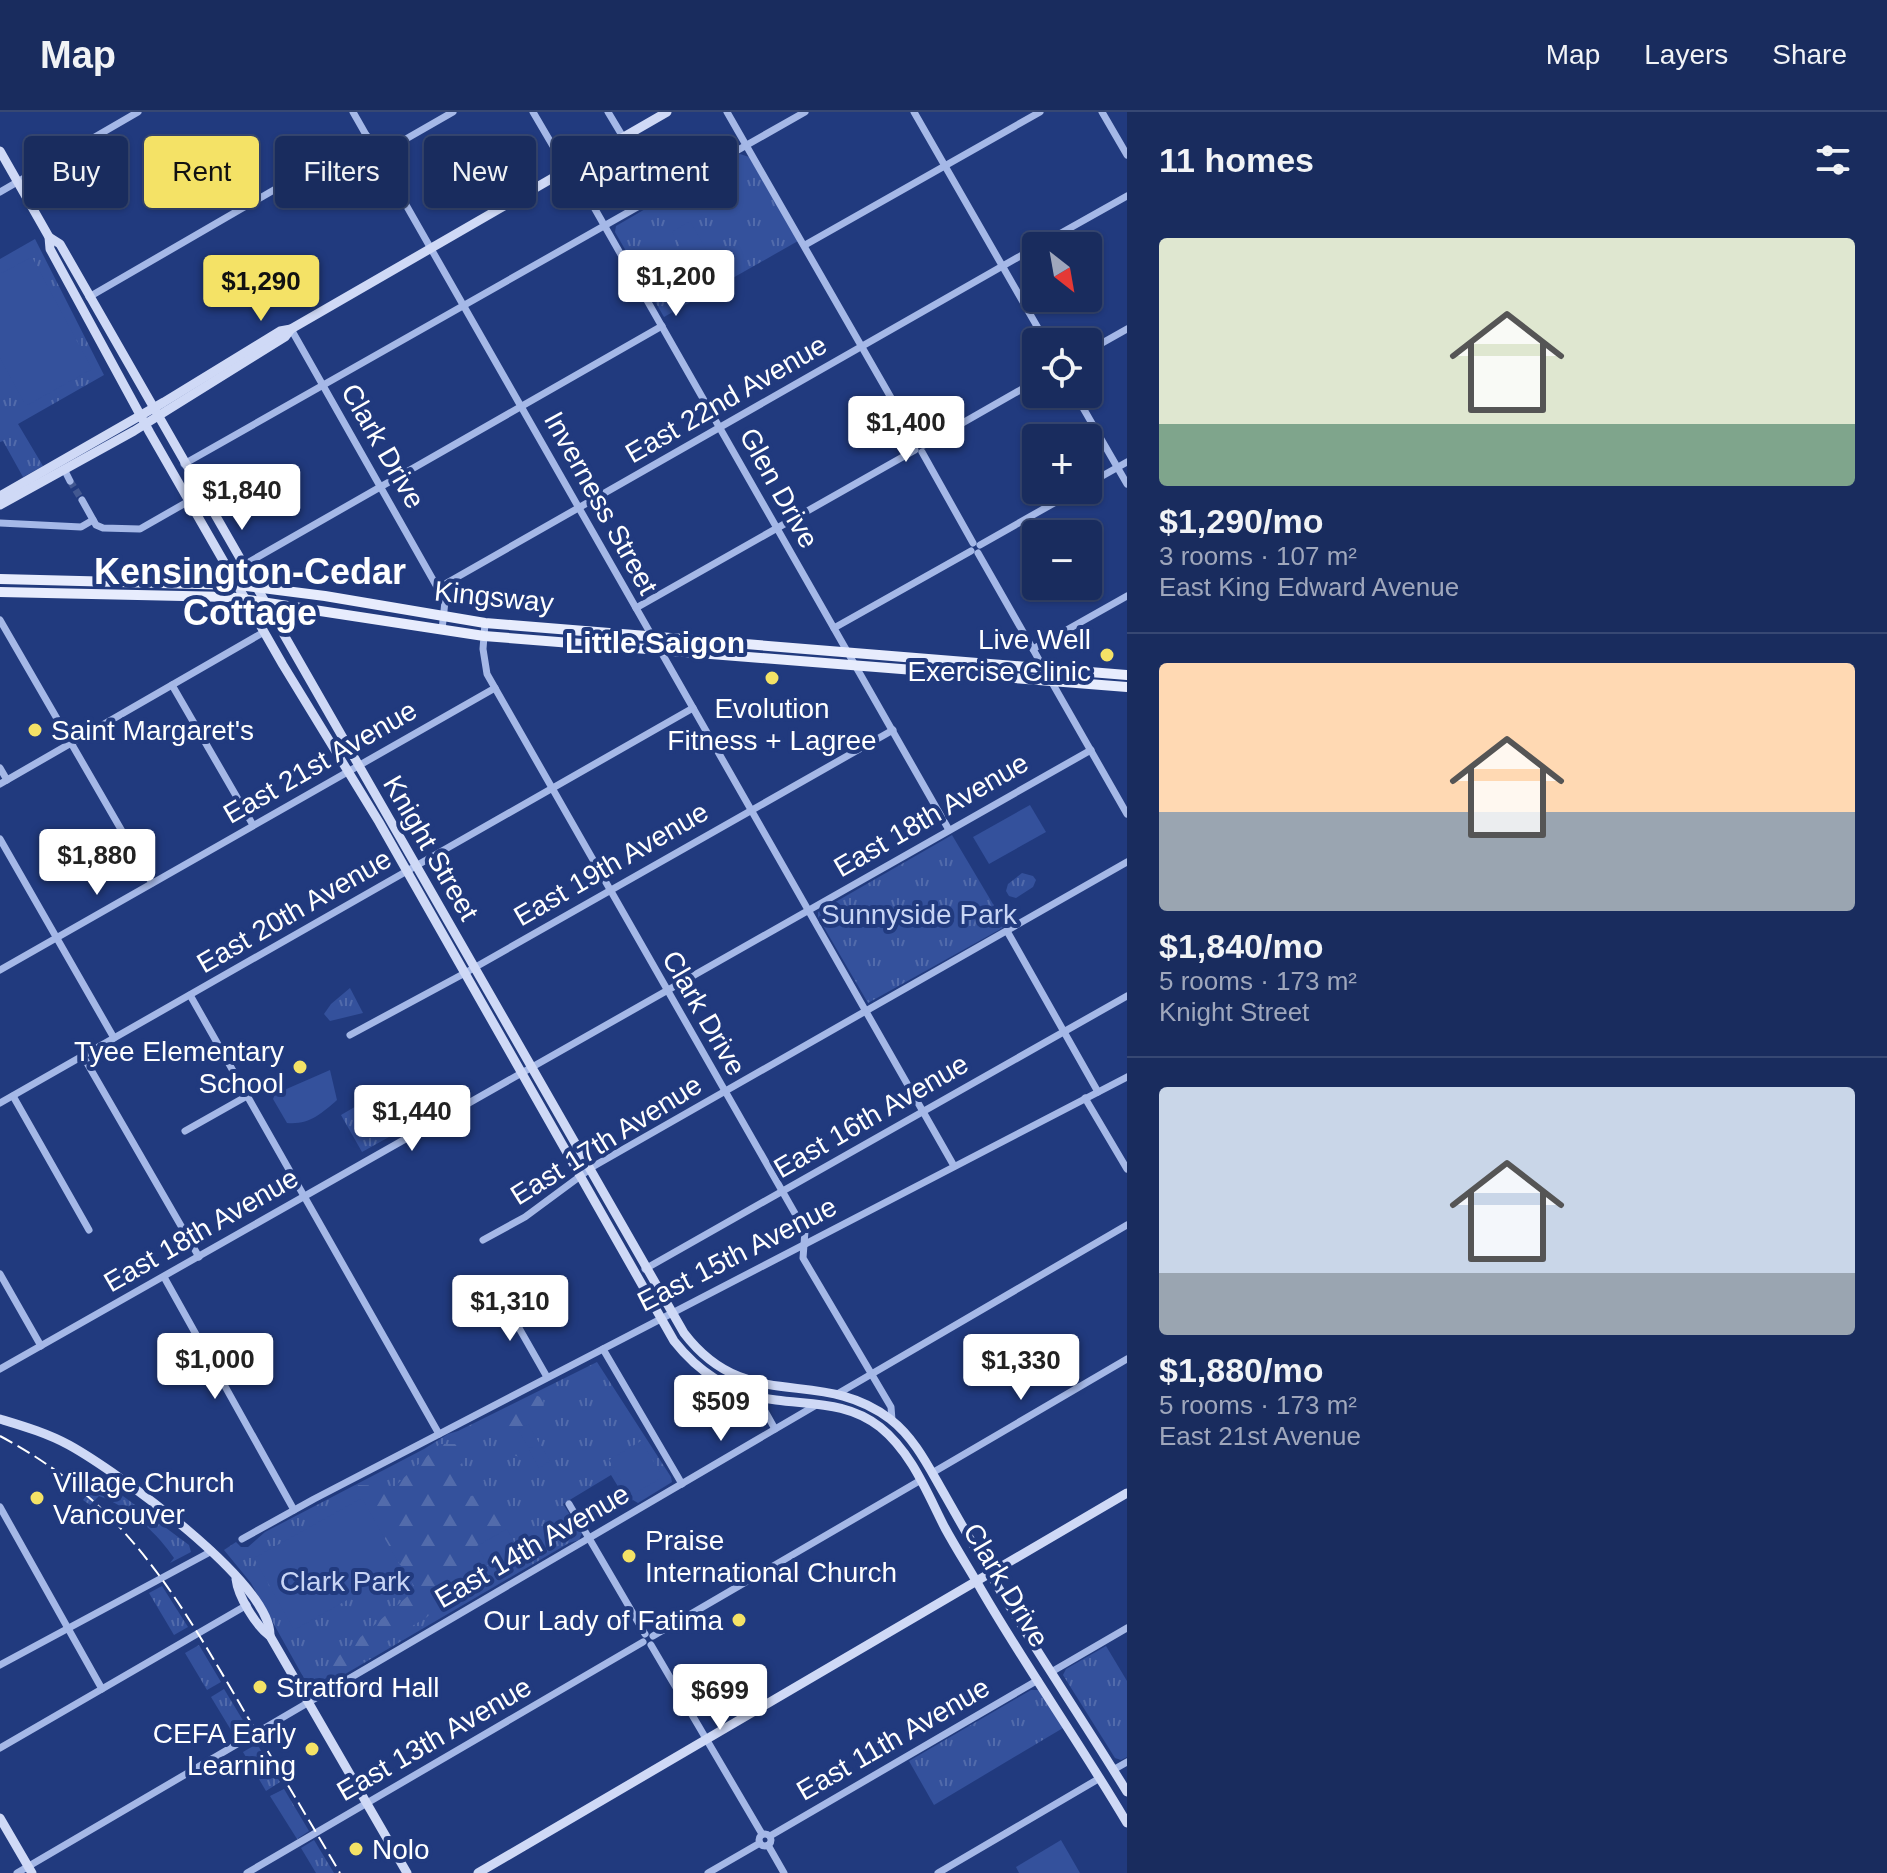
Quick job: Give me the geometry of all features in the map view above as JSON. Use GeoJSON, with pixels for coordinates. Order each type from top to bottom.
{"type":"FeatureCollection","features":[{"type":"Feature","properties":{"kind":"main road"},"geometry":{"type":"LineString","coordinates":[[625,136],[667,112]]}},
{"type":"Feature","properties":{"kind":"main road","name":"Knight Street"},"geometry":{"type":"LineString","coordinates":[[0,151],[49,237],[50,249],[143,420],[245,599],[354,768]]}},
{"type":"Feature","properties":{"kind":"main road"},"geometry":{"type":"LineString","coordinates":[[0,496],[143,420],[280,331],[291,329],[552,178]]}},
{"type":"Feature","properties":{"kind":"main road","name":"Knight Street"},"geometry":{"type":"LineString","coordinates":[[49,237],[60,244],[526,1070],[692,1345],[725,1372],[770,1387],[839,1393]]}},
{"type":"Feature","properties":{"kind":"main road"},"geometry":{"type":"LineString","coordinates":[[0,505],[65,471],[143,420]]}},
{"type":"Feature","properties":{"kind":"main road","name":"Kingsway"},"geometry":{"type":"LineString","coordinates":[[0,579],[238,585],[485,623],[1127,675]]}},
{"type":"Feature","properties":{"kind":"main road","name":"Kingsway"},"geometry":{"type":"LineString","coordinates":[[0,592],[245,599],[484,636],[1127,687]]}},
{"type":"Feature","properties":{"kind":"main road","name":"Knight Street"},"geometry":{"type":"LineString","coordinates":[[586,1172],[636,1274],[683,1352],[706,1373],[732,1388],[757,1397],[820,1403]]}},
{"type":"Feature","properties":{"kind":"main road","name":"Clark Drive"},"geometry":{"type":"LineString","coordinates":[[839,1393],[892,1420],[914,1444],[990,1573],[1127,1792]]}},
{"type":"Feature","properties":{"kind":"main road","name":"Clark Drive"},"geometry":{"type":"LineString","coordinates":[[820,1403],[848,1410],[876,1424],[898,1445],[921,1480],[976,1581],[1127,1823]]}},
{"type":"Feature","properties":{"kind":"main road"},"geometry":{"type":"LineString","coordinates":[[0,1419],[70,1445],[212,1551],[236,1579],[245,1583],[270,1625],[270,1636]]}},
{"type":"Feature","properties":{"kind":"main road"},"geometry":{"type":"LineString","coordinates":[[478,1873],[1127,1493]]}},
{"type":"Feature","properties":{"kind":"main road"},"geometry":{"type":"LineString","coordinates":[[236,1579],[237,1588],[270,1636],[407,1873]]}},
{"type":"Feature","properties":{"kind":"main road"},"geometry":{"type":"LineString","coordinates":[[0,1818],[30,1870]]}},
{"type":"Feature","properties":{"kind":"street"},"geometry":{"type":"LineString","coordinates":[[0,192],[138,112]]}},
{"type":"Feature","properties":{"kind":"street","name":"Inverness Street"},"geometry":{"type":"LineString","coordinates":[[353,112],[367,136]]}},
{"type":"Feature","properties":{"kind":"street"},"geometry":{"type":"LineString","coordinates":[[408,138],[453,112]]}},
{"type":"Feature","properties":{"kind":"street","name":"Glen Drive"},"geometry":{"type":"LineString","coordinates":[[533,112],[552,142]]}},
{"type":"Feature","properties":{"kind":"street"},"geometry":{"type":"LineString","coordinates":[[608,112],[622,136]]}},
{"type":"Feature","properties":{"kind":"street"},"geometry":{"type":"LineString","coordinates":[[727,112],[1127,814]]}},
{"type":"Feature","properties":{"kind":"street"},"geometry":{"type":"LineString","coordinates":[[184,464],[805,112]]}},
{"type":"Feature","properties":{"kind":"street"},"geometry":{"type":"LineString","coordinates":[[914,112],[1038,328]]}},
{"type":"Feature","properties":{"kind":"street"},"geometry":{"type":"LineString","coordinates":[[805,245],[1040,112]]}},
{"type":"Feature","properties":{"kind":"street"},"geometry":{"type":"LineString","coordinates":[[1102,112],[1127,155]]}},
{"type":"Feature","properties":{"kind":"street"},"geometry":{"type":"LineString","coordinates":[[89,297],[275,189]]}},
{"type":"Feature","properties":{"kind":"street","name":"East 22nd Avenue"},"geometry":{"type":"LineString","coordinates":[[1063,232],[1127,196]]}},
{"type":"Feature","properties":{"kind":"street","name":"Inverness Street"},"geometry":{"type":"LineString","coordinates":[[408,206],[954,1166]]}},
{"type":"Feature","properties":{"kind":"street","name":"Glen Drive"},"geometry":{"type":"LineString","coordinates":[[594,208],[949,830]]}},
{"type":"Feature","properties":{"kind":"street","name":"East 22nd Avenue"},"geometry":{"type":"LineString","coordinates":[[438,588],[1022,255]]}},
{"type":"Feature","properties":{"kind":"street"},"geometry":{"type":"LineString","coordinates":[[242,566],[662,326]]}},
{"type":"Feature","properties":{"kind":"street","name":"Clark Drive"},"geometry":{"type":"LineString","coordinates":[[291,329],[446,603],[442,630]]}},
{"type":"Feature","properties":{"kind":"street"},"geometry":{"type":"LineString","coordinates":[[1102,343],[1127,329]]}},
{"type":"Feature","properties":{"kind":"street"},"geometry":{"type":"LineString","coordinates":[[636,608],[1022,389]]}},
{"type":"Feature","properties":{"kind":"street"},"geometry":{"type":"LineString","coordinates":[[1083,408],[1127,484]]}},
{"type":"Feature","properties":{"kind":"street"},"geometry":{"type":"LineString","coordinates":[[1102,476],[1127,462]]}},
{"type":"Feature","properties":{"kind":"street"},"geometry":{"type":"LineString","coordinates":[[65,471],[70,481]]}},
{"type":"Feature","properties":{"kind":"street"},"geometry":{"type":"LineString","coordinates":[[82,500],[96,525],[140,529],[189,501]]}},
{"type":"Feature","properties":{"kind":"street"},"geometry":{"type":"LineString","coordinates":[[834,628],[1053,504]]}},
{"type":"Feature","properties":{"kind":"street"},"geometry":{"type":"LineString","coordinates":[[0,523],[81,527],[93,520]]}},
{"type":"Feature","properties":{"kind":"street"},"geometry":{"type":"LineString","coordinates":[[1033,649],[1127,596]]}},
{"type":"Feature","properties":{"kind":"street"},"geometry":{"type":"LineString","coordinates":[[0,620],[152,883]]}},
{"type":"Feature","properties":{"kind":"street","name":"Clark Drive"},"geometry":{"type":"LineString","coordinates":[[485,623],[484,664],[495,688],[806,1234],[803,1258],[891,1407],[892,1420]]}},
{"type":"Feature","properties":{"kind":"street"},"geometry":{"type":"LineString","coordinates":[[0,768],[3,782],[264,632]]}},
{"type":"Feature","properties":{"kind":"street"},"geometry":{"type":"LineString","coordinates":[[172,685],[253,825]]}},
{"type":"Feature","properties":{"kind":"street","name":"East 21st Avenue"},"geometry":{"type":"LineString","coordinates":[[0,970],[495,688]]}},
{"type":"Feature","properties":{"kind":"street","name":"East 20th Avenue"},"geometry":{"type":"LineString","coordinates":[[0,1103],[693,708]]}},
{"type":"Feature","properties":{"kind":"street","name":"East 19th Avenue"},"geometry":{"type":"LineString","coordinates":[[350,1035],[893,730]]}},
{"type":"Feature","properties":{"kind":"street","name":"East 18th Avenue"},"geometry":{"type":"LineString","coordinates":[[0,1369],[1091,750]]}},
{"type":"Feature","properties":{"kind":"street"},"geometry":{"type":"LineString","coordinates":[[0,839],[114,1038]]}},
{"type":"Feature","properties":{"kind":"street","name":"East 17th Avenue"},"geometry":{"type":"LineString","coordinates":[[483,1240],[525,1217],[586,1172],[1127,862]]}},
{"type":"Feature","properties":{"kind":"street"},"geometry":{"type":"LineString","coordinates":[[1007,931],[1098,1092]]}},
{"type":"Feature","properties":{"kind":"street"},"geometry":{"type":"LineString","coordinates":[[190,995],[439,1434]]}},
{"type":"Feature","properties":{"kind":"street","name":"East 16th Avenue"},"geometry":{"type":"LineString","coordinates":[[636,1274],[1127,996]]}},
{"type":"Feature","properties":{"kind":"street"},"geometry":{"type":"LineString","coordinates":[[83,1056],[199,1257]]}},
{"type":"Feature","properties":{"kind":"street","name":"East 15th Avenue"},"geometry":{"type":"LineString","coordinates":[[242,1539],[547,1377],[1127,1077]]}},
{"type":"Feature","properties":{"kind":"street"},"geometry":{"type":"LineString","coordinates":[[13,1096],[89,1230]]}},
{"type":"Feature","properties":{"kind":"street"},"geometry":{"type":"LineString","coordinates":[[185,1131],[247,1096]]}},
{"type":"Feature","properties":{"kind":"street"},"geometry":{"type":"LineString","coordinates":[[1085,1098],[1127,1169]]}},
{"type":"Feature","properties":{"kind":"street"},"geometry":{"type":"LineString","coordinates":[[839,1393],[1127,1225]]}},
{"type":"Feature","properties":{"kind":"street"},"geometry":{"type":"LineString","coordinates":[[0,1274],[41,1346]]}},
{"type":"Feature","properties":{"kind":"street"},"geometry":{"type":"LineString","coordinates":[[164,1277],[294,1510]]}},
{"type":"Feature","properties":{"kind":"street"},"geometry":{"type":"LineString","coordinates":[[499,1293],[547,1377]]}},
{"type":"Feature","properties":{"kind":"street"},"geometry":{"type":"LineString","coordinates":[[603,1349],[682,1484]]}},
{"type":"Feature","properties":{"kind":"street"},"geometry":{"type":"LineString","coordinates":[[932,1473],[1127,1359]]}},
{"type":"Feature","properties":{"kind":"street"},"geometry":{"type":"LineString","coordinates":[[757,1397],[775,1429]]}},
{"type":"Feature","properties":{"kind":"street","name":"East 14th Avenue"},"geometry":{"type":"LineString","coordinates":[[17,1873],[30,1870],[309,1702],[820,1403]]}},
{"type":"Feature","properties":{"kind":"street","name":"East 13th Avenue"},"geometry":{"type":"LineString","coordinates":[[247,1873],[921,1480]]}},
{"type":"Feature","properties":{"kind":"street"},"geometry":{"type":"LineString","coordinates":[[569,1504],[784,1873]]}},
{"type":"Feature","properties":{"kind":"street"},"geometry":{"type":"LineString","coordinates":[[0,1507],[102,1689]]}},
{"type":"Feature","properties":{"kind":"street"},"geometry":{"type":"LineString","coordinates":[[0,1665],[212,1551]]}},
{"type":"Feature","properties":{"kind":"street"},"geometry":{"type":"LineString","coordinates":[[0,1748],[248,1605]]}},
{"type":"Feature","properties":{"kind":"street"},"geometry":{"type":"LineString","coordinates":[[1053,1671],[1127,1628]]}},
{"type":"Feature","properties":{"kind":"street","name":"East 11th Avenue"},"geometry":{"type":"LineString","coordinates":[[708,1873],[1038,1680]]}},
{"type":"Feature","properties":{"kind":"street"},"geometry":{"type":"LineString","coordinates":[[1113,1770],[1127,1762]]}},
{"type":"Feature","properties":{"kind":"street"},"geometry":{"type":"LineString","coordinates":[[938,1873],[1100,1778]]}},
{"type":"Feature","properties":{"kind":"green space"},"geometry":{"type":"Polygon","coordinates":[[[737,156],[749,157],[798,241],[664,317],[615,232],[616,226],[647,208],[737,208],[737,156]]]}},
{"type":"Feature","properties":{"kind":"green space"},"geometry":{"type":"Polygon","coordinates":[[[690,221],[710,256],[692,266],[672,232],[690,221]]]}},
{"type":"Feature","properties":{"kind":"green space"},"geometry":{"type":"Polygon","coordinates":[[[35,239],[104,375],[18,424],[43,466],[23,477],[3,441],[0,442],[0,259],[35,239]]]}},
{"type":"Feature","properties":{"kind":"green space"},"geometry":{"type":"Polygon","coordinates":[[[32,257],[92,369],[26,406],[0,358],[0,274],[32,257]]]}},
{"type":"Feature","properties":{"kind":"green space"},"geometry":{"type":"Polygon","coordinates":[[[1030,805],[1046,832],[989,864],[973,837],[1030,805]]]}},
{"type":"Feature","properties":{"kind":"green space","name":"Sunnyside Park"},"geometry":{"type":"Polygon","coordinates":[[[952,835],[1006,926],[868,1003],[818,917],[818,912],[952,835]]]}},
{"type":"Feature","properties":{"kind":"green space"},"geometry":{"type":"Polygon","coordinates":[[[1022,873],[1033,876],[1036,880],[1033,887],[1016,898],[1009,896],[1006,891],[1008,884],[1022,873]]]}},
{"type":"Feature","properties":{"kind":"green space"},"geometry":{"type":"Polygon","coordinates":[[[350,988],[363,1013],[330,1021],[324,1014],[350,988]]]}},
{"type":"Feature","properties":{"kind":"green space"},"geometry":{"type":"Polygon","coordinates":[[[330,1070],[337,1100],[308,1120],[287,1123],[273,1099],[275,1094],[330,1070]]]}},
{"type":"Feature","properties":{"kind":"green space"},"geometry":{"type":"Polygon","coordinates":[[[377,1094],[398,1132],[362,1152],[341,1115],[377,1094]]]}},
{"type":"Feature","properties":{"kind":"green space","name":"Clark Park"},"geometry":{"type":"Polygon","coordinates":[[[597,1362],[672,1482],[638,1503],[633,1500],[628,1503],[611,1475],[563,1504],[582,1533],[579,1540],[569,1543],[318,1692],[311,1691],[251,1583],[224,1550],[236,1542],[241,1547],[248,1547],[265,1532],[448,1434],[597,1362]]]}},
{"type":"Feature","properties":{"kind":"green space"},"geometry":{"type":"Polygon","coordinates":[[[535,1395],[543,1398],[540,1427],[534,1430],[528,1423],[517,1430],[529,1450],[526,1459],[513,1455],[511,1437],[502,1439],[490,1428],[492,1417],[501,1412],[508,1415],[506,1410],[535,1395]]]}},
{"type":"Feature","properties":{"kind":"green space"},"geometry":{"type":"Polygon","coordinates":[[[528,1424],[550,1461],[539,1468],[529,1450],[533,1447],[529,1448],[518,1430],[528,1424]]]}},
{"type":"Feature","properties":{"kind":"green space"},"geometry":{"type":"Polygon","coordinates":[[[641,1441],[663,1477],[630,1496],[609,1460],[641,1441]]]}},
{"type":"Feature","properties":{"kind":"green space"},"geometry":{"type":"Polygon","coordinates":[[[440,1444],[455,1444],[463,1453],[464,1462],[454,1468],[478,1469],[484,1482],[481,1489],[465,1477],[460,1485],[462,1492],[470,1496],[490,1494],[502,1514],[501,1530],[479,1541],[479,1552],[485,1557],[491,1571],[481,1574],[469,1569],[460,1579],[471,1592],[443,1610],[436,1608],[427,1617],[335,1673],[326,1667],[416,1589],[384,1540],[389,1531],[374,1525],[365,1506],[353,1499],[358,1485],[395,1486],[440,1444]]]}},
{"type":"Feature","properties":{"kind":"green space"},"geometry":{"type":"Polygon","coordinates":[[[100,1479],[189,1545],[191,1552],[170,1563],[174,1558],[167,1549],[131,1513],[99,1496],[90,1505],[83,1500],[100,1479]]]}},
{"type":"Feature","properties":{"kind":"green space"},"geometry":{"type":"Polygon","coordinates":[[[362,1498],[402,1569],[294,1630],[254,1558],[362,1498]]]}},
{"type":"Feature","properties":{"kind":"green space"},"geometry":{"type":"Polygon","coordinates":[[[507,1529],[524,1559],[494,1576],[477,1546],[507,1529]]]}},
{"type":"Feature","properties":{"kind":"green space"},"geometry":{"type":"Polygon","coordinates":[[[162,1586],[188,1627],[174,1635],[149,1593],[162,1586]]]}},
{"type":"Feature","properties":{"kind":"green space"},"geometry":{"type":"Polygon","coordinates":[[[199,1645],[221,1682],[207,1690],[185,1653],[199,1645]]]}},
{"type":"Feature","properties":{"kind":"green space"},"geometry":{"type":"Polygon","coordinates":[[[1106,1646],[1127,1681],[1127,1757],[1121,1760],[1115,1758],[1063,1675],[1066,1669],[1106,1646]]]}},
{"type":"Feature","properties":{"kind":"green space"},"geometry":{"type":"Polygon","coordinates":[[[224,1689],[247,1727],[234,1735],[211,1697],[224,1689]]]}},
{"type":"Feature","properties":{"kind":"green space"},"geometry":{"type":"Polygon","coordinates":[[[1031,1690],[1038,1690],[1063,1728],[934,1805],[909,1761],[1031,1690]]]}},
{"type":"Feature","properties":{"kind":"green space"},"geometry":{"type":"Polygon","coordinates":[[[257,1744],[280,1782],[266,1791],[243,1752],[257,1744]]]}},
{"type":"Feature","properties":{"kind":"green space"},"geometry":{"type":"Polygon","coordinates":[[[284,1789],[309,1831],[297,1839],[270,1796],[284,1789]]]}},
{"type":"Feature","properties":{"kind":"green space"},"geometry":{"type":"Polygon","coordinates":[[[314,1840],[334,1873],[316,1873],[301,1848],[314,1840]]]}},
{"type":"Feature","properties":{"kind":"green space"},"geometry":{"type":"Polygon","coordinates":[[[1061,1840],[1080,1873],[1019,1873],[1016,1867],[1061,1840]]]}},
{"type":"Feature","properties":{"kind":"tunnel"},"geometry":{"type":"LineString","coordinates":[[70,481],[82,500]]}},
{"type":"Feature","properties":{"kind":"railway"},"geometry":{"type":"LineString","coordinates":[[0,1436],[42,1461],[78,1488],[139,1549],[189,1619],[340,1873]]}},
{"type":"Feature","properties":{"kind":"place","name":"Live Well Exercise Clinic"},"geometry":{"type":"Point","coordinates":[1107,655]}},
{"type":"Feature","properties":{"kind":"place","name":"Evolution Fitness + Lagree"},"geometry":{"type":"Point","coordinates":[772,678]}},
{"type":"Feature","properties":{"kind":"place","name":"Saint Margaret's"},"geometry":{"type":"Point","coordinates":[35,730]}},
{"type":"Feature","properties":{"kind":"place","name":"Tyee Elementary School"},"geometry":{"type":"Point","coordinates":[300,1067]}},
{"type":"Feature","properties":{"kind":"place","name":"Village Church Vancouver"},"geometry":{"type":"Point","coordinates":[37,1498]}},
{"type":"Feature","properties":{"kind":"place","name":"Praise International Church"},"geometry":{"type":"Point","coordinates":[629,1556]}},
{"type":"Feature","properties":{"kind":"place","name":"Our Lady of Fatima"},"geometry":{"type":"Point","coordinates":[739,1620]}},
{"type":"Feature","properties":{"kind":"place","name":"Stratford Hall"},"geometry":{"type":"Point","coordinates":[260,1687]}},
{"type":"Feature","properties":{"kind":"place","name":"CEFA Early Learning"},"geometry":{"type":"Point","coordinates":[312,1749]}},
{"type":"Feature","properties":{"kind":"place","name":"Nolo"},"geometry":{"type":"Point","coordinates":[356,1849]}},
{"type":"Feature","properties":{"kind":"district","name":"Kensington-Cedar Cottage"},"geometry":{"type":"Point","coordinates":[250,592]}},
{"type":"Feature","properties":{"kind":"district","name":"Little Saigon"},"geometry":{"type":"Point","coordinates":[655,642]}}]}
